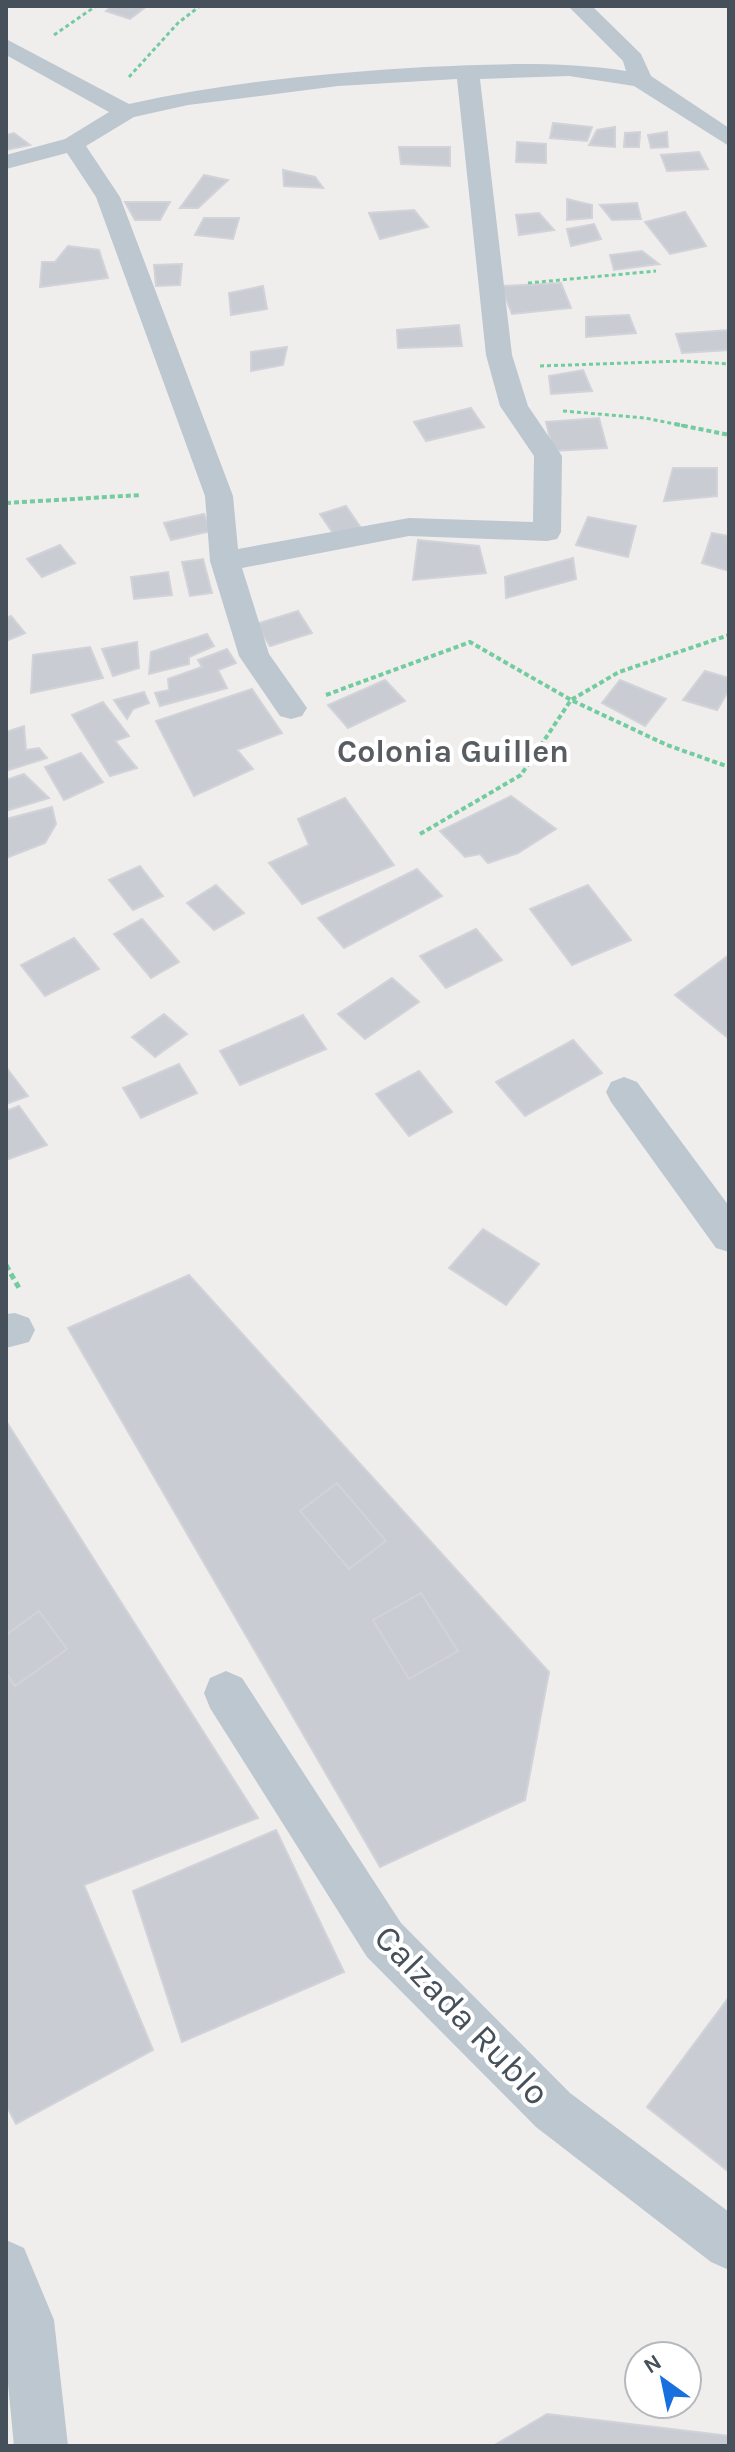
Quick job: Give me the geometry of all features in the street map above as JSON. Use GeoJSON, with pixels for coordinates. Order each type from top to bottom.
{"type":"FeatureCollection","features":[{"type":"Feature","properties":{"kind":"street"},"geometry":{"type":"LineString","coordinates":[[579,6],[633,59],[641,80]]}},
{"type":"Feature","properties":{"kind":"street"},"geometry":{"type":"LineString","coordinates":[[15,51],[126,112]]}},
{"type":"Feature","properties":{"kind":"street"},"geometry":{"type":"LineString","coordinates":[[6,162],[73,144],[126,112],[188,98],[338,79],[468,72],[569,69],[641,80],[729,139]]}},
{"type":"Feature","properties":{"kind":"street"},"geometry":{"type":"LineString","coordinates":[[225,561],[409,527],[547,532],[548,456],[514,406],[503,367],[468,72]]}},
{"type":"Feature","properties":{"kind":"street"},"geometry":{"type":"LineString","coordinates":[[704,121],[729,117]]}},
{"type":"Feature","properties":{"kind":"street"},"geometry":{"type":"LineString","coordinates":[[73,144],[108,197],[219,496],[225,561],[254,656],[291,708]]}},
{"type":"Feature","properties":{"kind":"street"},"geometry":{"type":"LineString","coordinates":[[624,1092],[729,1236]]}},
{"type":"Feature","properties":{"kind":"street","name":"Calzada Rublo"},"geometry":{"type":"LineString","coordinates":[[226,1693],[384,1940],[553,2110],[729,2244]]}},
{"type":"Feature","properties":{"kind":"street"},"geometry":{"type":"LineString","coordinates":[[6,2266],[28,2320],[41,2446]]}},
{"type":"Feature","properties":{"kind":"path"},"geometry":{"type":"LineString","coordinates":[[15,51],[96,6]]}},
{"type":"Feature","properties":{"kind":"path"},"geometry":{"type":"LineString","coordinates":[[98,97],[129,77],[178,23],[200,6]]}},
{"type":"Feature","properties":{"kind":"path"},"geometry":{"type":"LineString","coordinates":[[491,286],[656,271]]}},
{"type":"Feature","properties":{"kind":"path"},"geometry":{"type":"LineString","coordinates":[[503,367],[683,361],[729,364]]}},
{"type":"Feature","properties":{"kind":"path"},"geometry":{"type":"LineString","coordinates":[[514,406],[645,418],[729,435]]}},
{"type":"Feature","properties":{"kind":"path"},"geometry":{"type":"LineString","coordinates":[[6,503],[141,495]]}},
{"type":"Feature","properties":{"kind":"path"},"geometry":{"type":"LineString","coordinates":[[420,834],[521,775],[571,700],[619,672],[729,635]]}},
{"type":"Feature","properties":{"kind":"path"},"geometry":{"type":"LineString","coordinates":[[291,708],[470,642],[571,700],[667,745],[729,767]]}},
{"type":"Feature","properties":{"kind":"building"},"geometry":{"type":"Polygon","coordinates":[[[112,6],[147,6],[130,19],[106,11],[112,6]]]}},
{"type":"Feature","properties":{"kind":"building"},"geometry":{"type":"Polygon","coordinates":[[[553,123],[592,127],[587,141],[550,138],[553,123]]]}},
{"type":"Feature","properties":{"kind":"building"},"geometry":{"type":"Polygon","coordinates":[[[615,127],[615,147],[589,145],[597,130],[615,127]]]}},
{"type":"Feature","properties":{"kind":"building"},"geometry":{"type":"Polygon","coordinates":[[[640,132],[639,147],[624,147],[625,133],[640,132]]]}},
{"type":"Feature","properties":{"kind":"building"},"geometry":{"type":"Polygon","coordinates":[[[667,132],[668,147],[651,148],[648,135],[667,132]]]}},
{"type":"Feature","properties":{"kind":"building"},"geometry":{"type":"Polygon","coordinates":[[[14,133],[30,145],[6,150],[6,135],[14,133]]]}},
{"type":"Feature","properties":{"kind":"building"},"geometry":{"type":"Polygon","coordinates":[[[517,142],[546,144],[546,163],[516,162],[517,142]]]}},
{"type":"Feature","properties":{"kind":"building"},"geometry":{"type":"Polygon","coordinates":[[[399,147],[450,147],[450,166],[401,164],[399,147]]]}},
{"type":"Feature","properties":{"kind":"building"},"geometry":{"type":"Polygon","coordinates":[[[699,152],[708,169],[667,171],[661,155],[699,152]]]}},
{"type":"Feature","properties":{"kind":"building"},"geometry":{"type":"Polygon","coordinates":[[[283,170],[315,177],[323,188],[284,186],[283,170]]]}},
{"type":"Feature","properties":{"kind":"building"},"geometry":{"type":"Polygon","coordinates":[[[204,175],[228,180],[198,208],[180,208],[204,175]]]}},
{"type":"Feature","properties":{"kind":"building"},"geometry":{"type":"Polygon","coordinates":[[[567,199],[592,205],[592,218],[567,220],[567,199]]]}},
{"type":"Feature","properties":{"kind":"building"},"geometry":{"type":"Polygon","coordinates":[[[125,202],[170,202],[160,220],[135,220],[125,202]]]}},
{"type":"Feature","properties":{"kind":"building"},"geometry":{"type":"Polygon","coordinates":[[[637,203],[641,219],[612,220],[600,205],[637,203]]]}},
{"type":"Feature","properties":{"kind":"building"},"geometry":{"type":"Polygon","coordinates":[[[414,210],[428,227],[380,239],[369,213],[414,210]]]}},
{"type":"Feature","properties":{"kind":"building"},"geometry":{"type":"Polygon","coordinates":[[[685,212],[706,246],[670,254],[645,222],[685,212]]]}},
{"type":"Feature","properties":{"kind":"building"},"geometry":{"type":"Polygon","coordinates":[[[539,213],[554,230],[519,235],[516,215],[539,213]]]}},
{"type":"Feature","properties":{"kind":"building"},"geometry":{"type":"Polygon","coordinates":[[[204,218],[239,218],[233,239],[195,235],[204,218]]]}},
{"type":"Feature","properties":{"kind":"building"},"geometry":{"type":"Polygon","coordinates":[[[594,224],[601,239],[571,246],[567,229],[594,224]]]}},
{"type":"Feature","properties":{"kind":"building"},"geometry":{"type":"Polygon","coordinates":[[[68,246],[99,250],[108,278],[40,287],[42,262],[55,262],[68,246]]]}},
{"type":"Feature","properties":{"kind":"building"},"geometry":{"type":"Polygon","coordinates":[[[642,251],[659,264],[614,270],[610,255],[642,251]]]}},
{"type":"Feature","properties":{"kind":"building"},"geometry":{"type":"Polygon","coordinates":[[[182,264],[180,285],[156,286],[154,265],[182,264]]]}},
{"type":"Feature","properties":{"kind":"building"},"geometry":{"type":"Polygon","coordinates":[[[561,283],[571,308],[512,314],[501,286],[561,283]]]}},
{"type":"Feature","properties":{"kind":"building"},"geometry":{"type":"Polygon","coordinates":[[[263,286],[267,309],[231,315],[229,293],[263,286]]]}},
{"type":"Feature","properties":{"kind":"building"},"geometry":{"type":"Polygon","coordinates":[[[629,315],[636,333],[586,337],[586,317],[629,315]]]}},
{"type":"Feature","properties":{"kind":"building"},"geometry":{"type":"Polygon","coordinates":[[[459,325],[462,346],[398,348],[397,330],[459,325]]]}},
{"type":"Feature","properties":{"kind":"building"},"geometry":{"type":"Polygon","coordinates":[[[729,330],[729,350],[682,353],[676,334],[729,330]]]}},
{"type":"Feature","properties":{"kind":"building"},"geometry":{"type":"Polygon","coordinates":[[[287,347],[283,365],[251,371],[251,352],[287,347]]]}},
{"type":"Feature","properties":{"kind":"building"},"geometry":{"type":"Polygon","coordinates":[[[583,370],[592,391],[551,394],[549,376],[583,370]]]}},
{"type":"Feature","properties":{"kind":"building"},"geometry":{"type":"Polygon","coordinates":[[[471,408],[484,427],[426,441],[414,422],[471,408]]]}},
{"type":"Feature","properties":{"kind":"building"},"geometry":{"type":"Polygon","coordinates":[[[599,418],[607,448],[553,451],[546,422],[599,418]]]}},
{"type":"Feature","properties":{"kind":"building"},"geometry":{"type":"Polygon","coordinates":[[[673,468],[717,468],[717,496],[664,501],[673,468]]]}},
{"type":"Feature","properties":{"kind":"building"},"geometry":{"type":"Polygon","coordinates":[[[346,506],[361,528],[335,536],[320,514],[346,506]]]}},
{"type":"Feature","properties":{"kind":"building"},"geometry":{"type":"Polygon","coordinates":[[[204,514],[211,531],[171,540],[164,523],[204,514]]]}},
{"type":"Feature","properties":{"kind":"building"},"geometry":{"type":"Polygon","coordinates":[[[588,517],[636,526],[628,557],[576,545],[588,517]]]}},
{"type":"Feature","properties":{"kind":"building"},"geometry":{"type":"Polygon","coordinates":[[[712,533],[729,536],[729,571],[702,563],[712,533]]]}},
{"type":"Feature","properties":{"kind":"building"},"geometry":{"type":"Polygon","coordinates":[[[418,540],[479,546],[486,573],[413,580],[418,540]]]}},
{"type":"Feature","properties":{"kind":"building"},"geometry":{"type":"Polygon","coordinates":[[[60,545],[75,563],[42,577],[27,559],[60,545]]]}},
{"type":"Feature","properties":{"kind":"building"},"geometry":{"type":"Polygon","coordinates":[[[573,558],[576,579],[506,598],[505,577],[573,558]]]}},
{"type":"Feature","properties":{"kind":"building"},"geometry":{"type":"Polygon","coordinates":[[[203,559],[212,593],[190,596],[182,562],[203,559]]]}},
{"type":"Feature","properties":{"kind":"building"},"geometry":{"type":"Polygon","coordinates":[[[168,572],[172,595],[134,599],[131,577],[168,572]]]}},
{"type":"Feature","properties":{"kind":"building"},"geometry":{"type":"Polygon","coordinates":[[[298,611],[312,633],[270,646],[256,624],[298,611]]]}},
{"type":"Feature","properties":{"kind":"building"},"geometry":{"type":"Polygon","coordinates":[[[11,616],[25,633],[6,641],[6,618],[11,616]]]}},
{"type":"Feature","properties":{"kind":"building"},"geometry":{"type":"Polygon","coordinates":[[[207,634],[214,646],[189,657],[189,664],[149,674],[151,652],[207,634]]]}},
{"type":"Feature","properties":{"kind":"building"},"geometry":{"type":"Polygon","coordinates":[[[137,642],[139,668],[113,676],[102,649],[137,642]]]}},
{"type":"Feature","properties":{"kind":"building"},"geometry":{"type":"Polygon","coordinates":[[[90,647],[103,678],[31,693],[33,655],[90,647]]]}},
{"type":"Feature","properties":{"kind":"building"},"geometry":{"type":"Polygon","coordinates":[[[227,649],[236,663],[218,670],[227,688],[160,706],[155,693],[169,690],[168,679],[202,667],[198,660],[227,649]]]}},
{"type":"Feature","properties":{"kind":"building"},"geometry":{"type":"Polygon","coordinates":[[[705,671],[729,678],[729,690],[717,710],[683,700],[705,671]]]}},
{"type":"Feature","properties":{"kind":"building"},"geometry":{"type":"Polygon","coordinates":[[[385,680],[405,701],[348,728],[328,705],[385,680]]]}},
{"type":"Feature","properties":{"kind":"building"},"geometry":{"type":"Polygon","coordinates":[[[620,680],[666,699],[645,726],[602,703],[620,680]]]}},
{"type":"Feature","properties":{"kind":"building"},"geometry":{"type":"Polygon","coordinates":[[[252,689],[282,733],[237,750],[253,769],[194,796],[156,721],[252,689]]]}},
{"type":"Feature","properties":{"kind":"building"},"geometry":{"type":"Polygon","coordinates":[[[144,692],[149,703],[133,709],[127,719],[114,700],[144,692]]]}},
{"type":"Feature","properties":{"kind":"building"},"geometry":{"type":"Polygon","coordinates":[[[103,702],[129,736],[115,741],[137,768],[110,776],[72,715],[103,702]]]}},
{"type":"Feature","properties":{"kind":"building"},"geometry":{"type":"Polygon","coordinates":[[[24,726],[26,750],[39,748],[47,758],[6,771],[6,732],[24,726]]]}},
{"type":"Feature","properties":{"kind":"building"},"geometry":{"type":"Polygon","coordinates":[[[81,753],[103,782],[64,800],[45,767],[81,753]]]}},
{"type":"Feature","properties":{"kind":"building"},"geometry":{"type":"Polygon","coordinates":[[[24,774],[49,798],[6,811],[6,780],[24,774]]]}},
{"type":"Feature","properties":{"kind":"building"},"geometry":{"type":"Polygon","coordinates":[[[511,796],[556,829],[518,853],[488,863],[480,854],[465,857],[440,831],[511,796]]]}},
{"type":"Feature","properties":{"kind":"building"},"geometry":{"type":"Polygon","coordinates":[[[345,798],[394,865],[302,904],[269,863],[309,845],[298,819],[345,798]]]}},
{"type":"Feature","properties":{"kind":"building"},"geometry":{"type":"Polygon","coordinates":[[[52,807],[56,824],[45,843],[6,858],[6,819],[52,807]]]}},
{"type":"Feature","properties":{"kind":"building"},"geometry":{"type":"Polygon","coordinates":[[[140,866],[163,896],[133,910],[109,880],[140,866]]]}},
{"type":"Feature","properties":{"kind":"building"},"geometry":{"type":"Polygon","coordinates":[[[417,869],[442,896],[344,948],[318,918],[417,869]]]}},
{"type":"Feature","properties":{"kind":"building"},"geometry":{"type":"Polygon","coordinates":[[[216,885],[244,913],[214,930],[187,903],[216,885]]]}},
{"type":"Feature","properties":{"kind":"building"},"geometry":{"type":"Polygon","coordinates":[[[588,885],[631,940],[572,965],[530,909],[588,885]]]}},
{"type":"Feature","properties":{"kind":"building"},"geometry":{"type":"Polygon","coordinates":[[[142,919],[179,962],[151,978],[114,934],[142,919]]]}},
{"type":"Feature","properties":{"kind":"building"},"geometry":{"type":"Polygon","coordinates":[[[476,929],[502,960],[446,988],[420,956],[476,929]]]}},
{"type":"Feature","properties":{"kind":"building"},"geometry":{"type":"Polygon","coordinates":[[[74,938],[99,969],[45,996],[21,965],[74,938]]]}},
{"type":"Feature","properties":{"kind":"building"},"geometry":{"type":"Polygon","coordinates":[[[729,955],[729,1039],[675,995],[729,955]]]}},
{"type":"Feature","properties":{"kind":"building"},"geometry":{"type":"Polygon","coordinates":[[[392,978],[419,1002],[365,1039],[338,1014],[392,978]]]}},
{"type":"Feature","properties":{"kind":"building"},"geometry":{"type":"Polygon","coordinates":[[[164,1014],[187,1034],[155,1057],[132,1037],[164,1014]]]}},
{"type":"Feature","properties":{"kind":"building"},"geometry":{"type":"Polygon","coordinates":[[[303,1015],[326,1049],[240,1085],[220,1051],[303,1015]]]}},
{"type":"Feature","properties":{"kind":"building"},"geometry":{"type":"Polygon","coordinates":[[[573,1040],[602,1073],[525,1116],[496,1082],[573,1040]]]}},
{"type":"Feature","properties":{"kind":"building"},"geometry":{"type":"Polygon","coordinates":[[[179,1064],[197,1093],[141,1118],[123,1088],[179,1064]]]}},
{"type":"Feature","properties":{"kind":"building"},"geometry":{"type":"Polygon","coordinates":[[[6,1067],[28,1096],[6,1104],[6,1067]]]}},
{"type":"Feature","properties":{"kind":"building"},"geometry":{"type":"Polygon","coordinates":[[[419,1071],[452,1112],[409,1136],[376,1094],[419,1071]]]}},
{"type":"Feature","properties":{"kind":"building"},"geometry":{"type":"Polygon","coordinates":[[[19,1106],[47,1145],[6,1160],[6,1111],[19,1106]]]}},
{"type":"Feature","properties":{"kind":"building"},"geometry":{"type":"Polygon","coordinates":[[[483,1229],[539,1264],[506,1305],[449,1268],[483,1229]]]}},
{"type":"Feature","properties":{"kind":"building"},"geometry":{"type":"Polygon","coordinates":[[[189,1275],[549,1672],[525,1800],[380,1867],[68,1328],[189,1275]]]}},
{"type":"Feature","properties":{"kind":"building"},"geometry":{"type":"Polygon","coordinates":[[[6,1421],[258,1818],[84,1885],[153,2050],[16,2124],[6,2105],[6,1421]]]}},
{"type":"Feature","properties":{"kind":"building"},"geometry":{"type":"Polygon","coordinates":[[[337,1483],[386,1541],[349,1569],[300,1511],[337,1483]]]}},
{"type":"Feature","properties":{"kind":"building"},"geometry":{"type":"Polygon","coordinates":[[[421,1593],[458,1651],[409,1679],[373,1620],[421,1593]]]}},
{"type":"Feature","properties":{"kind":"building"},"geometry":{"type":"Polygon","coordinates":[[[39,1611],[67,1649],[15,1686],[6,1673],[6,1635],[39,1611]]]}},
{"type":"Feature","properties":{"kind":"building"},"geometry":{"type":"Polygon","coordinates":[[[276,1830],[344,1972],[182,2042],[133,1891],[276,1830]]]}},
{"type":"Feature","properties":{"kind":"building"},"geometry":{"type":"Polygon","coordinates":[[[729,1997],[729,2172],[647,2107],[729,1997]]]}},
{"type":"Feature","properties":{"kind":"building"},"geometry":{"type":"Polygon","coordinates":[[[547,2414],[729,2436],[729,2446],[493,2446],[547,2414]]]}},
{"type":"Feature","properties":{"kind":"district","name":"Colonia Guillen"},"geometry":{"type":"Point","coordinates":[453,751]}}]}
